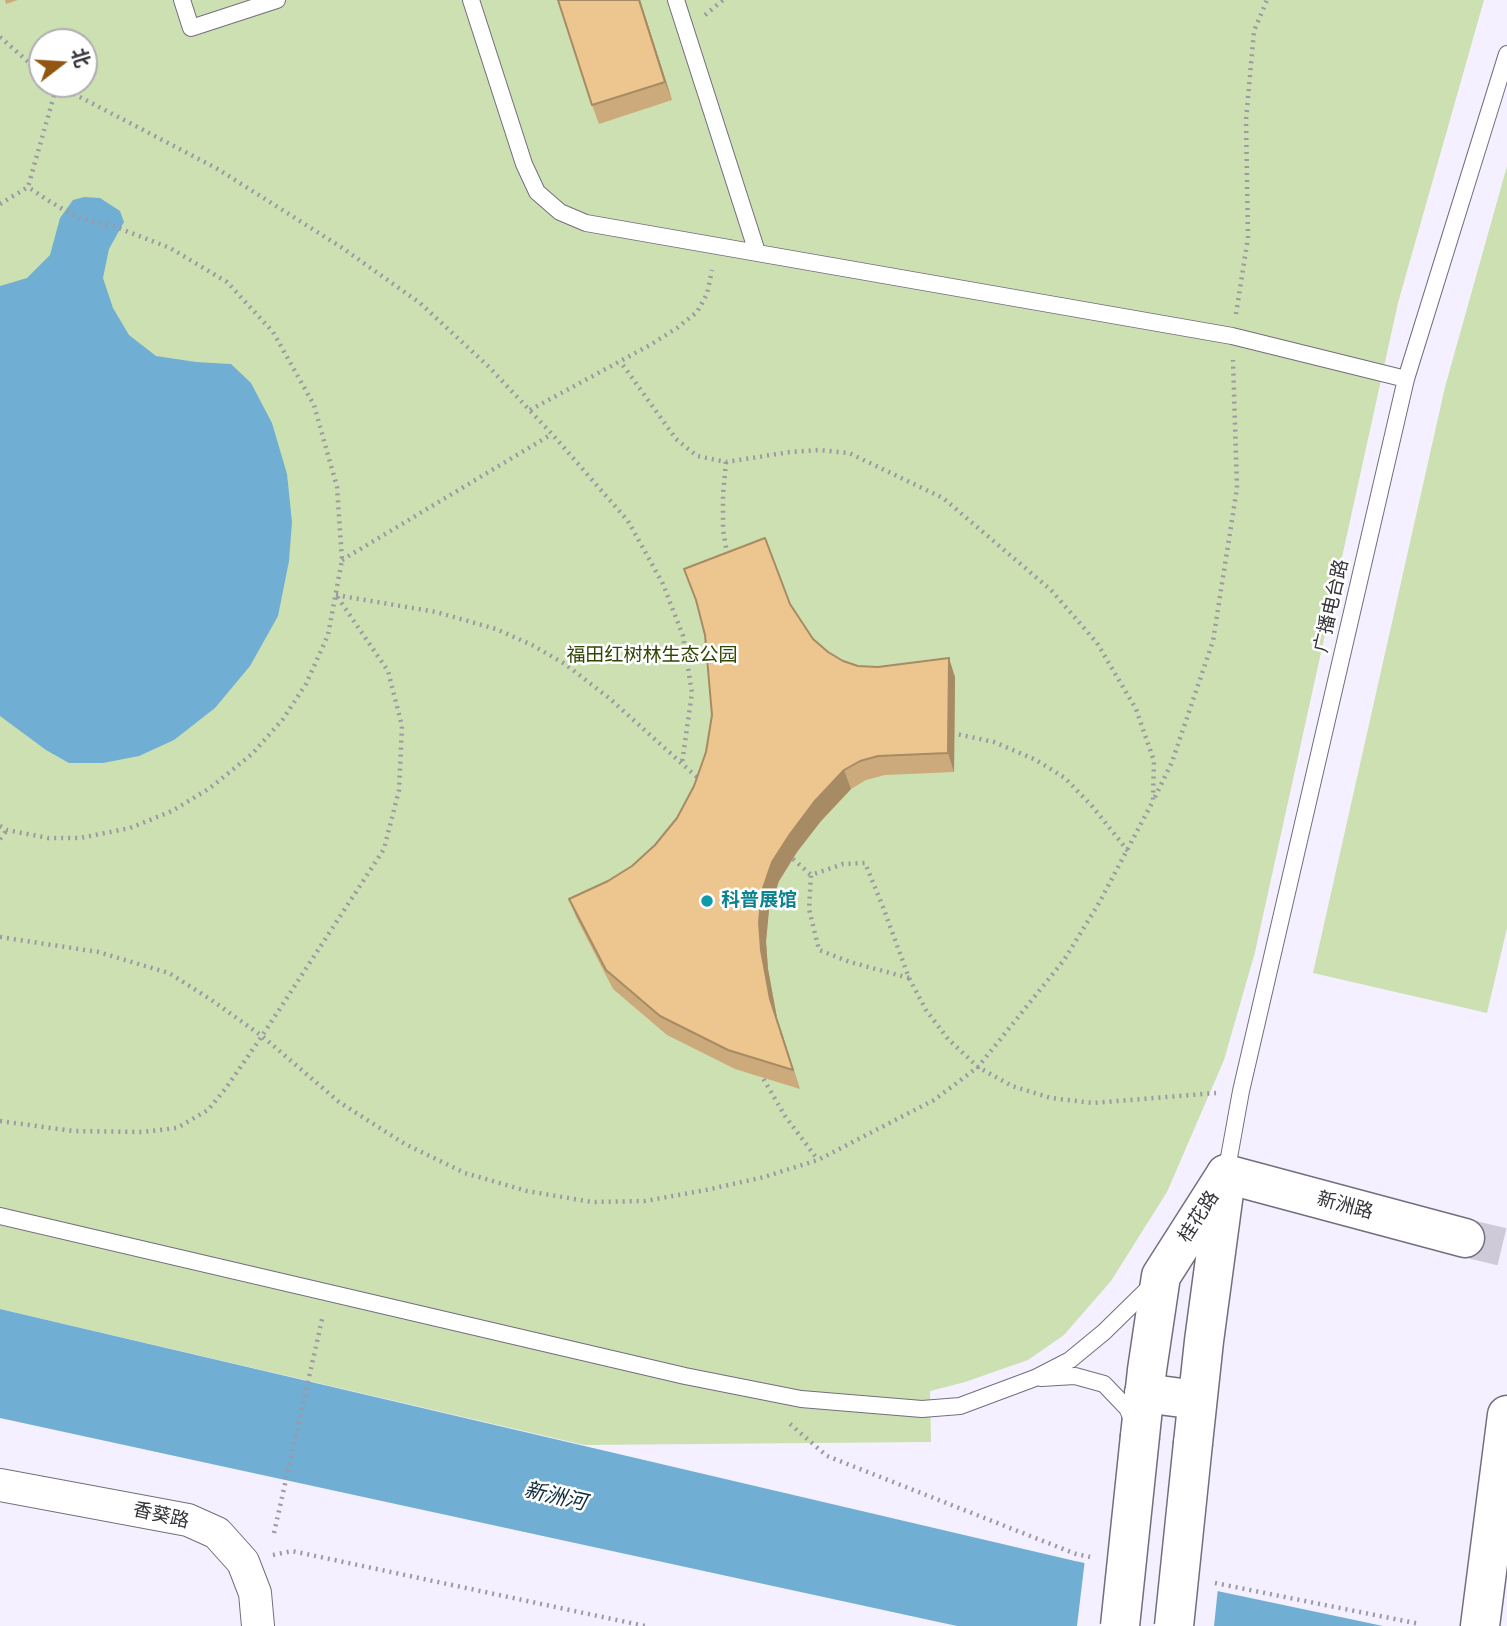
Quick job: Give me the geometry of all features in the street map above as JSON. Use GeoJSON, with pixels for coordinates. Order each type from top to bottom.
{"type":"FeatureCollection","features":[{"type":"Feature","properties":{"kind":"main road","name":"新洲路"},"geometry":{"type":"LineString","coordinates":[[1226,1174],[1465,1238]]}},
{"type":"Feature","properties":{"kind":"main road","name":"桂花路"},"geometry":{"type":"LineString","coordinates":[[1119,1626],[1144,1393],[1161,1276],[1226,1174]]}},
{"type":"Feature","properties":{"kind":"main road","name":"桂花路"},"geometry":{"type":"LineString","coordinates":[[1174,1626],[1197,1400],[1226,1174]]}},
{"type":"Feature","properties":{"kind":"main road"},"geometry":{"type":"LineString","coordinates":[[1144,1393],[1197,1400]]}},
{"type":"Feature","properties":{"kind":"main road"},"geometry":{"type":"LineString","coordinates":[[1480,1626],[1507,1415]]}},
{"type":"Feature","properties":{"kind":"street","name":"香葵路"},"geometry":{"type":"LineString","coordinates":[[0,1485],[188,1520],[217,1533],[243,1562],[256,1593],[257,1626]]}},
{"type":"Feature","properties":{"kind":"lane"},"geometry":{"type":"LineString","coordinates":[[182,0],[191,28],[277,0]]}},
{"type":"Feature","properties":{"kind":"lane"},"geometry":{"type":"LineString","coordinates":[[471,0],[524,164],[537,192],[560,212],[586,223],[1232,336],[1406,379]]}},
{"type":"Feature","properties":{"kind":"lane"},"geometry":{"type":"LineString","coordinates":[[676,0],[757,252]]}},
{"type":"Feature","properties":{"kind":"lane","name":"广播电台路"},"geometry":{"type":"LineString","coordinates":[[1226,1174],[1241,1091],[1406,379],[1507,54]]}},
{"type":"Feature","properties":{"kind":"lane"},"geometry":{"type":"LineString","coordinates":[[0,1216],[685,1376],[801,1399],[922,1409],[961,1406],[1035,1378],[1070,1360],[1104,1332],[1161,1276]]}},
{"type":"Feature","properties":{"kind":"lane"},"geometry":{"type":"LineString","coordinates":[[1035,1378],[1075,1376],[1104,1384],[1127,1408],[1140,1436]]}},
{"type":"Feature","properties":{"kind":"path"},"geometry":{"type":"LineString","coordinates":[[0,937],[98,952],[169,973],[262,1036],[339,1102],[405,1144],[465,1173],[527,1191],[592,1202],[645,1201],[706,1190],[764,1177],[818,1160],[934,1100],[978,1067],[1064,960],[1099,903],[1172,762],[1213,641],[1237,488],[1232,336],[1248,238],[1245,120],[1254,30],[1267,0]]}},
{"type":"Feature","properties":{"kind":"path"},"geometry":{"type":"LineString","coordinates":[[0,37],[28,62]]}},
{"type":"Feature","properties":{"kind":"path"},"geometry":{"type":"LineString","coordinates":[[0,204],[28,187],[52,98]]}},
{"type":"Feature","properties":{"kind":"path"},"geometry":{"type":"LineString","coordinates":[[81,98],[216,169],[341,247],[420,303],[489,366],[552,434],[628,521],[663,584],[682,636],[692,693],[682,764]]}},
{"type":"Feature","properties":{"kind":"path"},"geometry":{"type":"LineString","coordinates":[[0,826],[7,830],[48,838],[80,838],[130,828],[172,811],[210,788],[252,754],[283,719],[306,684],[328,635],[342,560],[337,487],[314,405],[273,332],[227,282],[170,248],[76,217],[28,187]]}},
{"type":"Feature","properties":{"kind":"path"},"geometry":{"type":"LineString","coordinates":[[530,410],[620,362],[677,328],[697,312],[707,294],[717,246]]}},
{"type":"Feature","properties":{"kind":"path"},"geometry":{"type":"LineString","coordinates":[[620,362],[676,439],[697,456],[726,462],[809,450],[849,453],[943,498],[1051,590],[1097,643],[1136,709],[1154,761],[1153,801]]}},
{"type":"Feature","properties":{"kind":"path"},"geometry":{"type":"LineString","coordinates":[[342,560],[552,434]]}},
{"type":"Feature","properties":{"kind":"path"},"geometry":{"type":"LineString","coordinates":[[726,462],[723,530],[729,562]]}},
{"type":"Feature","properties":{"kind":"path"},"geometry":{"type":"LineString","coordinates":[[335,595],[436,612],[496,629],[532,645],[565,664],[609,698],[707,787]]}},
{"type":"Feature","properties":{"kind":"path"},"geometry":{"type":"LineString","coordinates":[[0,1121],[73,1131],[142,1132],[177,1128],[208,1110],[262,1036],[384,849],[399,790],[402,726],[388,671],[335,595]]}},
{"type":"Feature","properties":{"kind":"path"},"geometry":{"type":"LineString","coordinates":[[944,733],[994,742],[1036,760],[1065,778],[1092,806],[1128,851]]}},
{"type":"Feature","properties":{"kind":"path"},"geometry":{"type":"LineString","coordinates":[[0,839],[7,830]]}},
{"type":"Feature","properties":{"kind":"path"},"geometry":{"type":"LineString","coordinates":[[793,859],[811,875]]}},
{"type":"Feature","properties":{"kind":"path"},"geometry":{"type":"LineString","coordinates":[[811,875],[843,864],[864,863],[909,978],[926,1010],[947,1039],[978,1067],[1012,1086],[1051,1098],[1093,1103],[1241,1091]]}},
{"type":"Feature","properties":{"kind":"path"},"geometry":{"type":"LineString","coordinates":[[811,875],[808,909],[819,950],[849,962],[909,978]]}},
{"type":"Feature","properties":{"kind":"path"},"geometry":{"type":"LineString","coordinates":[[757,1066],[785,1116],[818,1160]]}},
{"type":"Feature","properties":{"kind":"path"},"geometry":{"type":"LineString","coordinates":[[274,1533],[324,1312]]}},
{"type":"Feature","properties":{"kind":"path"},"geometry":{"type":"LineString","coordinates":[[750,1389],[827,1456],[1076,1555],[1102,1560]]}},
{"type":"Feature","properties":{"kind":"path"},"geometry":{"type":"LineString","coordinates":[[243,1562],[292,1551],[645,1626]]}},
{"type":"Feature","properties":{"kind":"path"},"geometry":{"type":"LineString","coordinates":[[1208,1581],[1420,1624]]}},
{"type":"Feature","properties":{"kind":"green space","name":"福田红树林生态公园"},"geometry":{"type":"Polygon","coordinates":[[[0,0],[1484,0],[1398,303],[1255,952],[1224,1060],[1167,1192],[1111,1281],[1064,1335],[1028,1360],[930,1391],[931,1442],[584,1445],[0,1309],[0,0]]]}},
{"type":"Feature","properties":{"kind":"green space"},"geometry":{"type":"Polygon","coordinates":[[[1507,166],[1507,928],[1487,1013],[1313,973],[1445,387],[1507,166]]]}},
{"type":"Feature","properties":{"kind":"water"},"geometry":{"type":"Polygon","coordinates":[[[84,197],[100,198],[120,211],[124,222],[109,249],[103,278],[113,308],[129,335],[156,356],[231,364],[251,383],[272,423],[287,474],[292,522],[289,561],[278,616],[250,666],[215,708],[174,740],[139,756],[103,763],[69,763],[46,750],[0,716],[0,286],[27,278],[50,255],[60,218],[73,200],[84,197]]]}},
{"type":"Feature","properties":{"kind":"water","name":"新洲河"},"geometry":{"type":"Polygon","coordinates":[[[0,1309],[1075,1561],[1383,1626],[957,1626],[0,1418],[0,1309]]]}},
{"type":"Feature","properties":{"kind":"pier"},"geometry":{"type":"Polygon","coordinates":[[[1085,1559],[1218,1588],[1214,1626],[1077,1626],[1085,1559]]]}},
{"type":"Feature","properties":{"kind":"building"},"geometry":{"type":"Polygon","coordinates":[[[558,0],[639,0],[665,82],[592,105],[558,0]]]}},
{"type":"Feature","properties":{"kind":"building"},"geometry":{"type":"Polygon","coordinates":[[[765,538],[790,604],[813,639],[828,652],[858,666],[878,667],[949,658],[948,753],[878,756],[860,761],[844,770],[814,802],[772,862],[762,891],[759,922],[761,950],[770,999],[793,1070],[728,1050],[660,1016],[606,970],[569,899],[608,881],[632,866],[655,845],[677,818],[694,786],[706,752],[712,715],[705,635],[684,569],[765,538]]]}},
{"type":"Feature","properties":{"kind":"tunnel"},"geometry":{"type":"LineString","coordinates":[[1465,1238],[1507,1248]]}},
{"type":"Feature","properties":{"kind":"place","name":"科普展馆"},"geometry":{"type":"Point","coordinates":[707,901]}}]}
